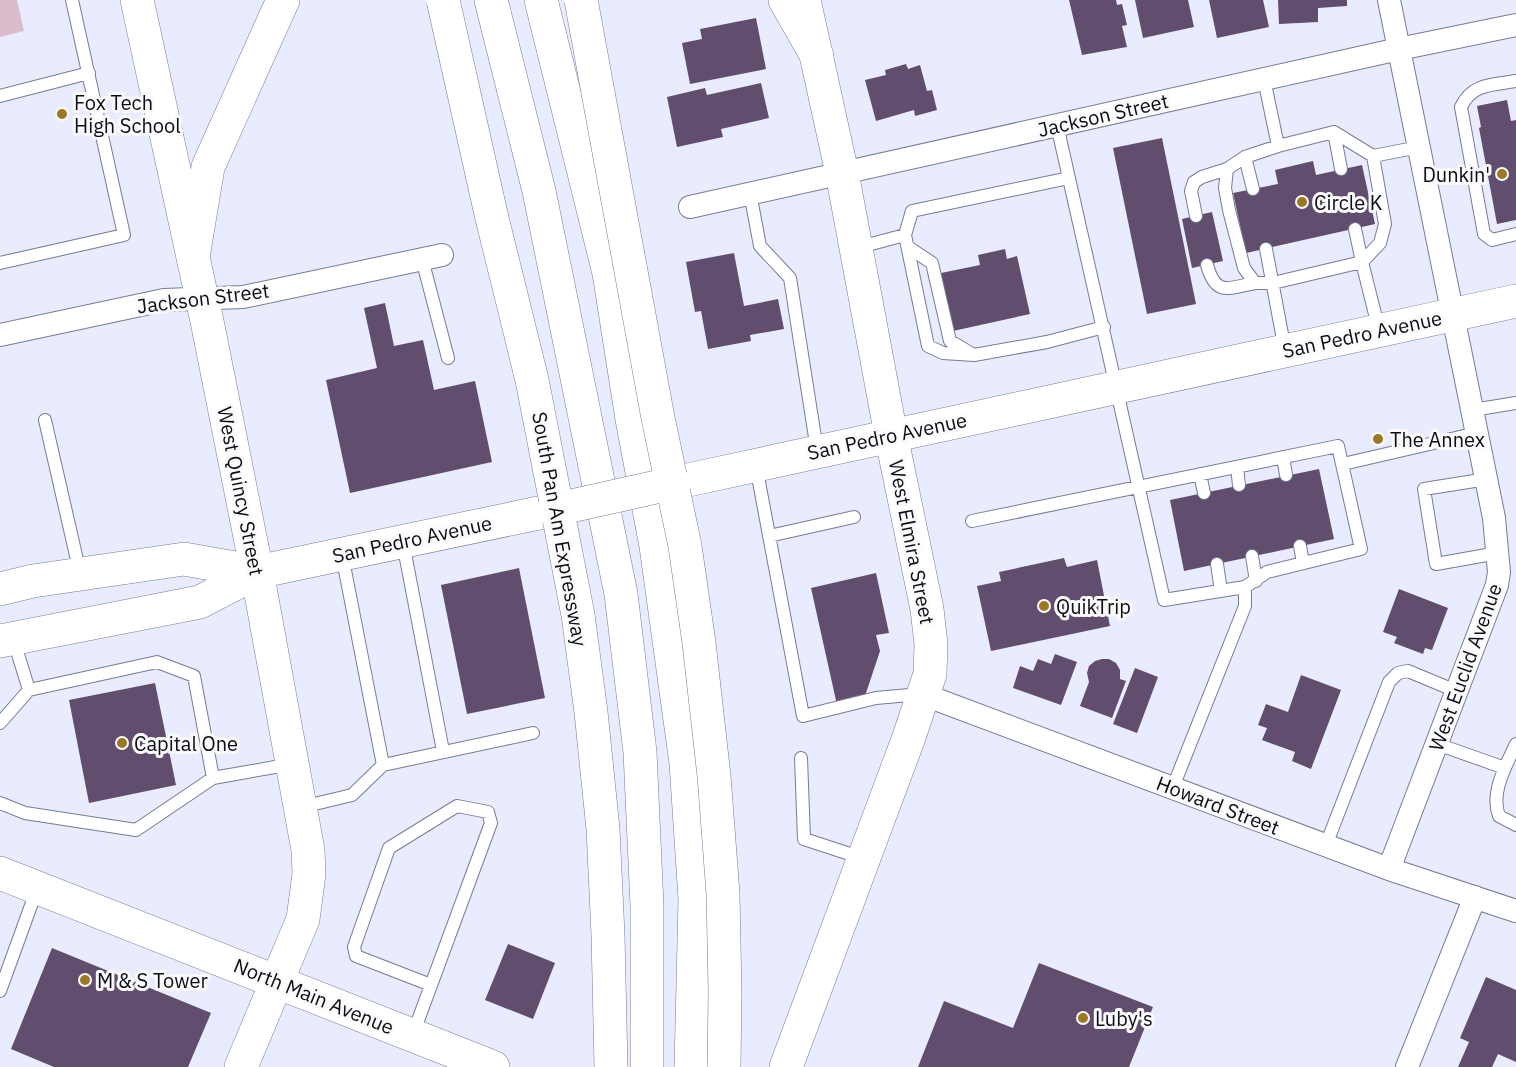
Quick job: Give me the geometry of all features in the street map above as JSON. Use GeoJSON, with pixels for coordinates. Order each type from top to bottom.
{"type":"FeatureCollection","features":[{"type":"Feature","properties":{"kind":"main road","name":"West Quincy Street"},"geometry":{"type":"LineString","coordinates":[[137,0],[193,257],[257,572],[308,850],[309,874],[303,919],[241,1067]]}},
{"type":"Feature","properties":{"kind":"main road"},"geometry":{"type":"LineString","coordinates":[[193,257],[208,167],[283,0]]}},
{"type":"Feature","properties":{"kind":"main road","name":"South Pan Am Expressway"},"geometry":{"type":"LineString","coordinates":[[443,0],[491,214],[532,380],[578,615],[603,829],[611,1067]]}},
{"type":"Feature","properties":{"kind":"main road"},"geometry":{"type":"LineString","coordinates":[[491,0],[539,191],[621,594],[640,752],[647,906],[648,1067]]}},
{"type":"Feature","properties":{"kind":"main road"},"geometry":{"type":"LineString","coordinates":[[541,0],[609,273],[632,419],[656,546],[686,763],[695,899],[691,1067]]}},
{"type":"Feature","properties":{"kind":"main road"},"geometry":{"type":"LineString","coordinates":[[581,0],[658,418],[685,546],[699,643],[714,776],[723,894],[724,1067]]}},
{"type":"Feature","properties":{"kind":"main road"},"geometry":{"type":"LineString","coordinates":[[785,0],[817,56]]}},
{"type":"Feature","properties":{"kind":"main road","name":"West Elmira Street"},"geometry":{"type":"LineString","coordinates":[[786,1067],[909,737],[930,674],[931,644],[927,609],[891,435],[842,173],[804,0]]}},
{"type":"Feature","properties":{"kind":"main road","name":"San Pedro Avenue"},"geometry":{"type":"LineString","coordinates":[[6,639],[200,602],[257,572],[1516,301]]}},
{"type":"Feature","properties":{"kind":"main road","name":"San Pedro Avenue"},"geometry":{"type":"LineString","coordinates":[[0,589],[80,574],[184,559],[257,572]]}},
{"type":"Feature","properties":{"kind":"main road","name":"North Main Avenue"},"geometry":{"type":"LineString","coordinates":[[0,873],[493,1067]]}},
{"type":"Feature","properties":{"kind":"street","name":"West Euclid Avenue"},"geometry":{"type":"LineString","coordinates":[[1389,0],[1487,479],[1494,518],[1499,572],[1497,585],[1389,869]]}},
{"type":"Feature","properties":{"kind":"street","name":"Jackson Street"},"geometry":{"type":"LineString","coordinates":[[690,207],[1516,25]]}},
{"type":"Feature","properties":{"kind":"street","name":"Jackson Street"},"geometry":{"type":"LineString","coordinates":[[0,335],[164,300],[243,297],[432,257]]}},
{"type":"Feature","properties":{"kind":"street"},"geometry":{"type":"LineString","coordinates":[[1493,593],[1516,591]]}},
{"type":"Feature","properties":{"kind":"street","name":"Howard Street"},"geometry":{"type":"LineString","coordinates":[[922,694],[1389,869],[1516,911]]}},
{"type":"Feature","properties":{"kind":"street"},"geometry":{"type":"LineString","coordinates":[[1407,1067],[1475,897]]}},
{"type":"Feature","properties":{"kind":"lane"},"geometry":{"type":"LineString","coordinates":[[0,263],[124,235],[72,0]]}},
{"type":"Feature","properties":{"kind":"lane"},"geometry":{"type":"LineString","coordinates":[[0,96],[89,73]]}},
{"type":"Feature","properties":{"kind":"lane"},"geometry":{"type":"LineString","coordinates":[[1264,79],[1278,146]]}},
{"type":"Feature","properties":{"kind":"lane"},"geometry":{"type":"LineString","coordinates":[[1516,81],[1475,88],[1465,98],[1461,107],[1484,234],[1492,240],[1516,234]]}},
{"type":"Feature","properties":{"kind":"lane"},"geometry":{"type":"LineString","coordinates":[[972,521],[1139,486],[1338,446],[1361,549],[1267,572],[1250,584],[1164,600],[1139,486],[1117,387],[1104,327],[1057,125]]}},
{"type":"Feature","properties":{"kind":"lane"},"geometry":{"type":"LineString","coordinates":[[1196,216],[1191,191],[1194,182],[1227,169],[1245,157],[1278,146],[1334,132],[1373,156],[1419,147]]}},
{"type":"Feature","properties":{"kind":"lane"},"geometry":{"type":"LineString","coordinates":[[1334,132],[1341,169]]}},
{"type":"Feature","properties":{"kind":"lane"},"geometry":{"type":"LineString","coordinates":[[1207,265],[1211,280],[1218,287],[1228,288],[1256,283],[1273,283],[1362,262],[1380,243],[1385,224],[1373,156]]}},
{"type":"Feature","properties":{"kind":"lane"},"geometry":{"type":"LineString","coordinates":[[1245,157],[1253,189]]}},
{"type":"Feature","properties":{"kind":"lane"},"geometry":{"type":"LineString","coordinates":[[1227,169],[1225,188],[1229,210],[1244,268],[1256,283]]}},
{"type":"Feature","properties":{"kind":"lane"},"geometry":{"type":"LineString","coordinates":[[1069,178],[912,211],[907,241],[928,346],[943,353],[974,356],[1047,342],[1104,327]]}},
{"type":"Feature","properties":{"kind":"lane"},"geometry":{"type":"LineString","coordinates":[[750,193],[760,246],[790,278],[818,451]]}},
{"type":"Feature","properties":{"kind":"lane"},"geometry":{"type":"LineString","coordinates":[[1355,229],[1380,330]]}},
{"type":"Feature","properties":{"kind":"lane"},"geometry":{"type":"LineString","coordinates":[[856,248],[907,241],[932,263],[950,341],[974,356]]}},
{"type":"Feature","properties":{"kind":"lane"},"geometry":{"type":"LineString","coordinates":[[1266,249],[1286,351]]}},
{"type":"Feature","properties":{"kind":"lane"},"geometry":{"type":"LineString","coordinates":[[432,257],[448,358]]}},
{"type":"Feature","properties":{"kind":"lane"},"geometry":{"type":"LineString","coordinates":[[1473,410],[1516,403]]}},
{"type":"Feature","properties":{"kind":"lane"},"geometry":{"type":"LineString","coordinates":[[45,420],[80,574]]}},
{"type":"Feature","properties":{"kind":"lane"},"geometry":{"type":"LineString","coordinates":[[1343,464],[1477,433]]}},
{"type":"Feature","properties":{"kind":"lane"},"geometry":{"type":"LineString","coordinates":[[1283,457],[1286,476]]}},
{"type":"Feature","properties":{"kind":"lane"},"geometry":{"type":"LineString","coordinates":[[755,465],[803,716],[876,698],[922,694]]}},
{"type":"Feature","properties":{"kind":"lane"},"geometry":{"type":"LineString","coordinates":[[1237,467],[1239,485]]}},
{"type":"Feature","properties":{"kind":"lane"},"geometry":{"type":"LineString","coordinates":[[1200,474],[1204,493]]}},
{"type":"Feature","properties":{"kind":"lane"},"geometry":{"type":"LineString","coordinates":[[1487,479],[1425,489],[1436,564],[1498,553]]}},
{"type":"Feature","properties":{"kind":"lane"},"geometry":{"type":"LineString","coordinates":[[769,536],[854,517]]}},
{"type":"Feature","properties":{"kind":"lane"},"geometry":{"type":"LineString","coordinates":[[403,542],[443,751]]}},
{"type":"Feature","properties":{"kind":"lane"},"geometry":{"type":"LineString","coordinates":[[1300,546],[1303,563]]}},
{"type":"Feature","properties":{"kind":"lane"},"geometry":{"type":"LineString","coordinates":[[342,554],[383,765]]}},
{"type":"Feature","properties":{"kind":"lane"},"geometry":{"type":"LineString","coordinates":[[1173,788],[1245,606],[1250,584],[1252,556]]}},
{"type":"Feature","properties":{"kind":"lane"},"geometry":{"type":"LineString","coordinates":[[1216,564],[1221,591]]}},
{"type":"Feature","properties":{"kind":"lane"},"geometry":{"type":"LineString","coordinates":[[6,639],[29,690]]}},
{"type":"Feature","properties":{"kind":"lane"},"geometry":{"type":"LineString","coordinates":[[0,723],[29,690],[157,662],[194,676],[213,778]]}},
{"type":"Feature","properties":{"kind":"lane"},"geometry":{"type":"LineString","coordinates":[[1326,845],[1389,682],[1398,673],[1408,671],[1456,691]]}},
{"type":"Feature","properties":{"kind":"lane"},"geometry":{"type":"LineString","coordinates":[[300,807],[352,795],[383,765],[533,733]]}},
{"type":"Feature","properties":{"kind":"lane"},"geometry":{"type":"LineString","coordinates":[[1437,744],[1505,768]]}},
{"type":"Feature","properties":{"kind":"lane"},"geometry":{"type":"LineString","coordinates":[[1516,744],[1498,786],[1495,805],[1499,816],[1516,825]]}},
{"type":"Feature","properties":{"kind":"lane"},"geometry":{"type":"LineString","coordinates":[[801,758],[804,840],[863,858]]}},
{"type":"Feature","properties":{"kind":"lane"},"geometry":{"type":"LineString","coordinates":[[0,803],[25,813],[136,830],[213,778],[292,764]]}},
{"type":"Feature","properties":{"kind":"lane"},"geometry":{"type":"LineString","coordinates":[[412,1035],[432,985],[491,823],[488,812],[457,806],[389,848],[354,947],[356,956],[432,985]]}},
{"type":"Feature","properties":{"kind":"lane"},"geometry":{"type":"LineString","coordinates":[[0,991],[37,888]]}},
{"type":"Feature","properties":{"kind":"shaded area"},"geometry":{"type":"Polygon","coordinates":[[[0,0],[17,0],[24,31],[0,37],[0,0]]]}},
{"type":"Feature","properties":{"kind":"building"},"geometry":{"type":"Polygon","coordinates":[[[1069,0],[1116,0],[1117,5],[1122,4],[1127,25],[1122,26],[1127,47],[1082,55],[1069,0]]]}},
{"type":"Feature","properties":{"kind":"building"},"geometry":{"type":"Polygon","coordinates":[[[1135,0],[1188,0],[1194,27],[1143,38],[1135,0]]]}},
{"type":"Feature","properties":{"kind":"building"},"geometry":{"type":"Polygon","coordinates":[[[1209,0],[1263,0],[1269,27],[1217,38],[1209,0]]]}},
{"type":"Feature","properties":{"kind":"building"},"geometry":{"type":"Polygon","coordinates":[[[1278,0],[1347,0],[1347,6],[1318,8],[1318,22],[1279,24],[1278,0]]]}},
{"type":"Feature","properties":{"kind":"building"},"geometry":{"type":"Polygon","coordinates":[[[756,18],[766,69],[690,84],[682,43],[702,39],[700,29],[756,18]]]}},
{"type":"Feature","properties":{"kind":"building"},"geometry":{"type":"Polygon","coordinates":[[[906,64],[908,69],[920,65],[927,91],[932,90],[937,110],[915,116],[914,110],[876,121],[865,80],[886,75],[885,70],[906,64]]]}},
{"type":"Feature","properties":{"kind":"building"},"geometry":{"type":"Polygon","coordinates":[[[761,83],[769,118],[721,129],[723,137],[677,147],[667,97],[705,88],[707,95],[761,83]]]}},
{"type":"Feature","properties":{"kind":"building","name":"Dunkin'"},"geometry":{"type":"Polygon","coordinates":[[[1507,100],[1511,121],[1516,120],[1516,220],[1497,224],[1477,106],[1507,100]]]}},
{"type":"Feature","properties":{"kind":"building"},"geometry":{"type":"Polygon","coordinates":[[[1162,138],[1196,304],[1147,314],[1113,148],[1162,138]]]}},
{"type":"Feature","properties":{"kind":"building"},"geometry":{"type":"Polygon","coordinates":[[[1313,161],[1316,175],[1362,165],[1375,224],[1246,253],[1233,193],[1278,184],[1275,170],[1313,161]]]}},
{"type":"Feature","properties":{"kind":"building"},"geometry":{"type":"Polygon","coordinates":[[[1212,212],[1223,261],[1192,268],[1182,219],[1212,212]]]}},
{"type":"Feature","properties":{"kind":"building"},"geometry":{"type":"Polygon","coordinates":[[[1005,249],[1007,259],[1017,256],[1030,314],[953,331],[941,273],[980,265],[978,255],[1005,249]]]}},
{"type":"Feature","properties":{"kind":"building"},"geometry":{"type":"Polygon","coordinates":[[[734,253],[744,306],[778,299],[784,329],[750,335],[751,341],[708,349],[701,311],[695,312],[686,262],[734,253]]]}},
{"type":"Feature","properties":{"kind":"building"},"geometry":{"type":"Polygon","coordinates":[[[385,303],[394,346],[423,340],[434,390],[475,381],[492,462],[350,493],[326,380],[377,368],[364,308],[385,303]]]}},
{"type":"Feature","properties":{"kind":"building","name":"QuikTrip"},"geometry":{"type":"Polygon","coordinates":[[[1319,469],[1334,539],[1184,571],[1170,500],[1319,469]]]}},
{"type":"Feature","properties":{"kind":"building","name":"QuikTrip"},"geometry":{"type":"Polygon","coordinates":[[[1064,558],[1067,567],[1097,560],[1110,626],[991,651],[977,586],[1001,581],[999,572],[1064,558]]]}},
{"type":"Feature","properties":{"kind":"building"},"geometry":{"type":"Polygon","coordinates":[[[519,568],[545,698],[467,714],[441,585],[519,568]]]}},
{"type":"Feature","properties":{"kind":"building"},"geometry":{"type":"Polygon","coordinates":[[[876,573],[889,633],[876,635],[880,651],[864,699],[837,705],[811,588],[876,573]]]}},
{"type":"Feature","properties":{"kind":"building"},"geometry":{"type":"Polygon","coordinates":[[[1399,589],[1448,608],[1432,650],[1425,648],[1423,654],[1394,643],[1397,637],[1383,632],[1399,589]]]}},
{"type":"Feature","properties":{"kind":"building"},"geometry":{"type":"Polygon","coordinates":[[[1055,654],[1077,662],[1061,705],[1013,688],[1020,666],[1033,671],[1038,659],[1051,664],[1055,654]]]}},
{"type":"Feature","properties":{"kind":"building"},"geometry":{"type":"Polygon","coordinates":[[[1102,659],[1109,659],[1116,663],[1120,670],[1120,679],[1126,681],[1112,718],[1080,706],[1089,682],[1087,673],[1089,666],[1102,659]]]}},
{"type":"Feature","properties":{"kind":"building"},"geometry":{"type":"Polygon","coordinates":[[[1135,668],[1158,677],[1137,733],[1113,724],[1135,668]]]}},
{"type":"Feature","properties":{"kind":"building"},"geometry":{"type":"Polygon","coordinates":[[[1301,675],[1341,690],[1311,769],[1292,761],[1295,752],[1262,740],[1267,728],[1258,725],[1266,704],[1288,712],[1301,675]]]}},
{"type":"Feature","properties":{"kind":"building","name":"Capital One"},"geometry":{"type":"Polygon","coordinates":[[[155,683],[176,785],[89,803],[69,700],[155,683]]]}},
{"type":"Feature","properties":{"kind":"building"},"geometry":{"type":"Polygon","coordinates":[[[508,944],[555,963],[533,1019],[485,1000],[508,944]]]}},
{"type":"Feature","properties":{"kind":"building","name":"M & S Tower"},"geometry":{"type":"Polygon","coordinates":[[[52,948],[211,1013],[188,1067],[54,1067],[11,1049],[52,948]]]}},
{"type":"Feature","properties":{"kind":"building","name":"Luby's"},"geometry":{"type":"Polygon","coordinates":[[[1039,963],[1153,1007],[1129,1067],[918,1067],[944,1001],[1013,1028],[1039,963]]]}},
{"type":"Feature","properties":{"kind":"building"},"geometry":{"type":"Polygon","coordinates":[[[1486,977],[1516,990],[1516,1062],[1498,1054],[1492,1067],[1458,1067],[1469,1042],[1460,1038],[1486,977]]]}},
{"type":"Feature","properties":{"kind":"place","name":"Fox Tech High School"},"geometry":{"type":"Point","coordinates":[62,114]}},
{"type":"Feature","properties":{"kind":"place","name":"Dunkin'"},"geometry":{"type":"Point","coordinates":[1502,174]}},
{"type":"Feature","properties":{"kind":"place","name":"Circle K"},"geometry":{"type":"Point","coordinates":[1302,202]}},
{"type":"Feature","properties":{"kind":"place","name":"The Annex"},"geometry":{"type":"Point","coordinates":[1378,439]}},
{"type":"Feature","properties":{"kind":"place","name":"QuikTrip"},"geometry":{"type":"Point","coordinates":[1044,606]}},
{"type":"Feature","properties":{"kind":"place","name":"Capital One"},"geometry":{"type":"Point","coordinates":[122,743]}},
{"type":"Feature","properties":{"kind":"place","name":"M & S Tower"},"geometry":{"type":"Point","coordinates":[85,980]}},
{"type":"Feature","properties":{"kind":"place","name":"Luby's"},"geometry":{"type":"Point","coordinates":[1083,1018]}}]}
